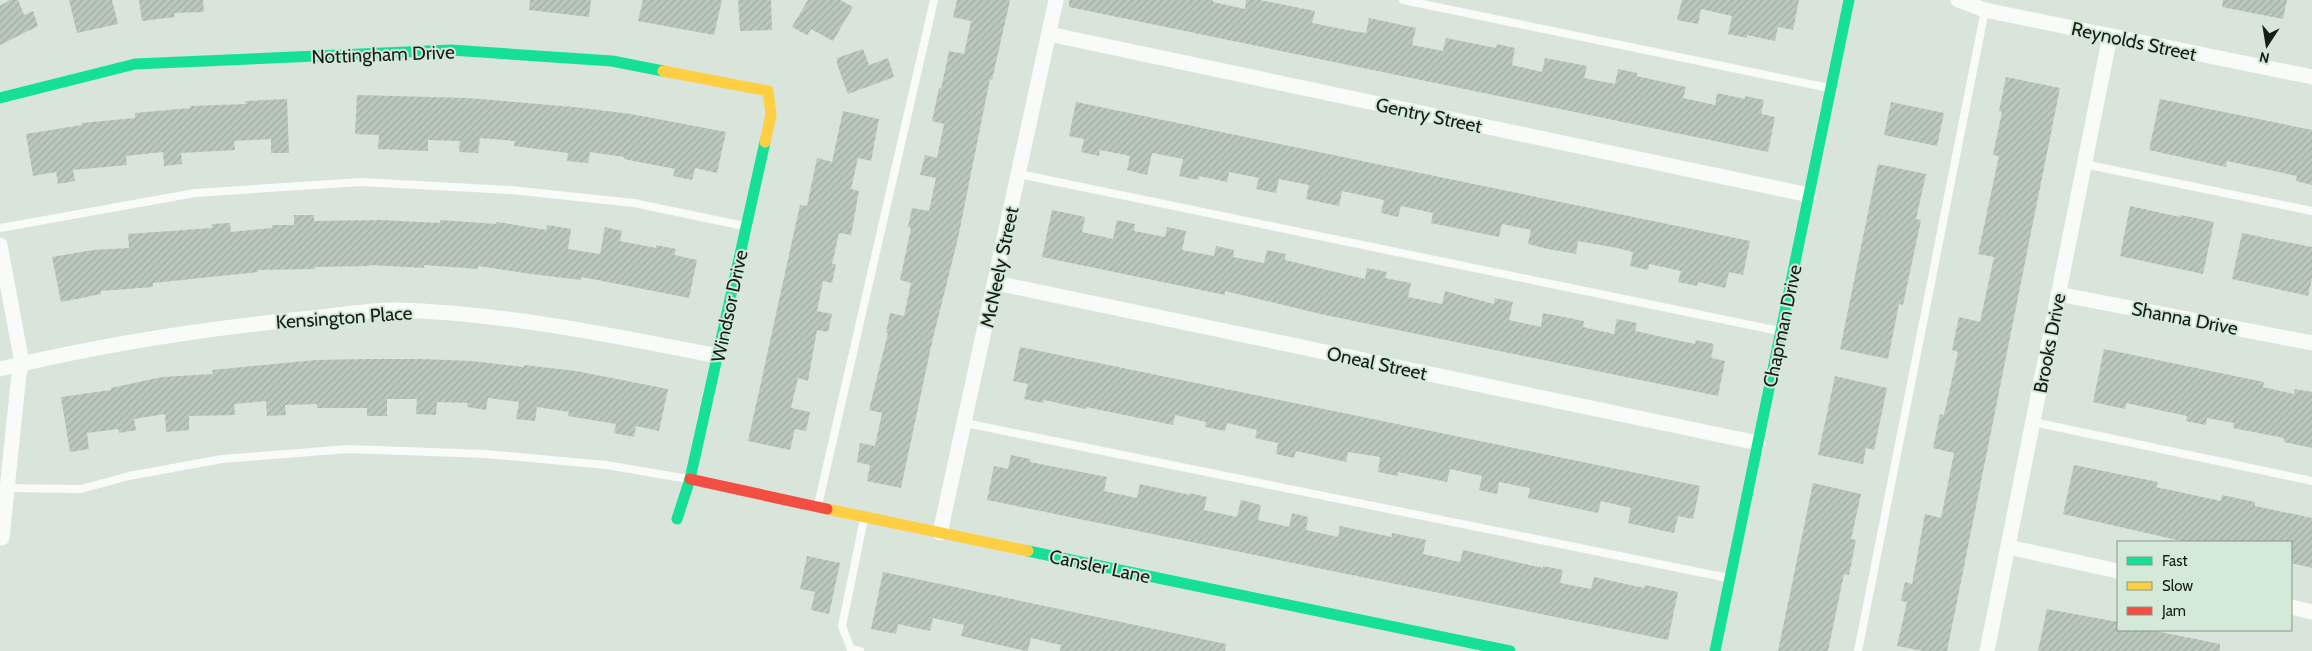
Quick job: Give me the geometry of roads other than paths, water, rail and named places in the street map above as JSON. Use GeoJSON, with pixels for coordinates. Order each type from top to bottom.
{"type":"FeatureCollection","features":[{"type":"Feature","properties":{"kind":"street","name":"McNeely Street"},"geometry":{"type":"LineString","coordinates":[[940,533],[996,283],[1056,0]]}},
{"type":"Feature","properties":{"kind":"street","name":"Chapman Drive"},"geometry":{"type":"LineString","coordinates":[[1715,651],[1849,0]]}},
{"type":"Feature","properties":{"kind":"street","name":"Reynolds Street"},"geometry":{"type":"LineString","coordinates":[[1964,1],[1985,10],[2312,77]]}},
{"type":"Feature","properties":{"kind":"street","name":"Gentry Street"},"geometry":{"type":"LineString","coordinates":[[1049,34],[1809,196]]}},
{"type":"Feature","properties":{"kind":"street","name":"Brooks Drive"},"geometry":{"type":"LineString","coordinates":[[1988,651],[2110,36]]}},
{"type":"Feature","properties":{"kind":"street","name":"Nottingham Drive"},"geometry":{"type":"LineString","coordinates":[[0,98],[134,64],[451,50],[612,61],[768,91]]}},
{"type":"Feature","properties":{"kind":"street","name":"Windsor Drive"},"geometry":{"type":"LineString","coordinates":[[678,520],[690,479],[771,115],[768,91]]}},
{"type":"Feature","properties":{"kind":"street"},"geometry":{"type":"LineString","coordinates":[[0,245],[22,363],[19,374],[2,538]]}},
{"type":"Feature","properties":{"kind":"street","name":"Oneal Street"},"geometry":{"type":"LineString","coordinates":[[996,283],[1758,443]]}},
{"type":"Feature","properties":{"kind":"street","name":"Shanna Drive"},"geometry":{"type":"LineString","coordinates":[[2058,294],[2312,343]]}},
{"type":"Feature","properties":{"kind":"street","name":"Kensington Place"},"geometry":{"type":"LineString","coordinates":[[0,369],[61,354],[253,324],[394,310],[480,315],[594,331],[718,356]]}},
{"type":"Feature","properties":{"kind":"street","name":"Cansler Lane"},"geometry":{"type":"LineString","coordinates":[[690,479],[940,533],[1510,651]]}},
{"type":"Feature","properties":{"kind":"street"},"geometry":{"type":"LineString","coordinates":[[2008,547],[2117,571]]}},
{"type":"Feature","properties":{"kind":"street"},"geometry":{"type":"LineString","coordinates":[[2292,607],[2312,612]]}},
{"type":"Feature","properties":{"kind":"lane"},"geometry":{"type":"LineString","coordinates":[[818,507],[934,0]]}},
{"type":"Feature","properties":{"kind":"lane"},"geometry":{"type":"LineString","coordinates":[[1403,0],[1831,89]]}},
{"type":"Feature","properties":{"kind":"lane"},"geometry":{"type":"LineString","coordinates":[[1858,651],[1985,10]]}},
{"type":"Feature","properties":{"kind":"lane"},"geometry":{"type":"LineString","coordinates":[[2084,164],[2312,211]]}},
{"type":"Feature","properties":{"kind":"lane"},"geometry":{"type":"LineString","coordinates":[[1019,174],[1781,331]]}},
{"type":"Feature","properties":{"kind":"lane"},"geometry":{"type":"LineString","coordinates":[[0,228],[194,193],[360,182],[511,190],[625,202],[746,227]]}},
{"type":"Feature","properties":{"kind":"lane"},"geometry":{"type":"LineString","coordinates":[[2033,422],[2312,481]]}},
{"type":"Feature","properties":{"kind":"lane"},"geometry":{"type":"LineString","coordinates":[[965,423],[1730,578]]}},
{"type":"Feature","properties":{"kind":"lane"},"geometry":{"type":"LineString","coordinates":[[7,488],[81,489],[129,476],[222,459],[348,449],[485,454],[606,465],[690,479]]}},
{"type":"Feature","properties":{"kind":"lane"},"geometry":{"type":"LineString","coordinates":[[860,651],[851,649],[842,626],[865,517]]}}]}
